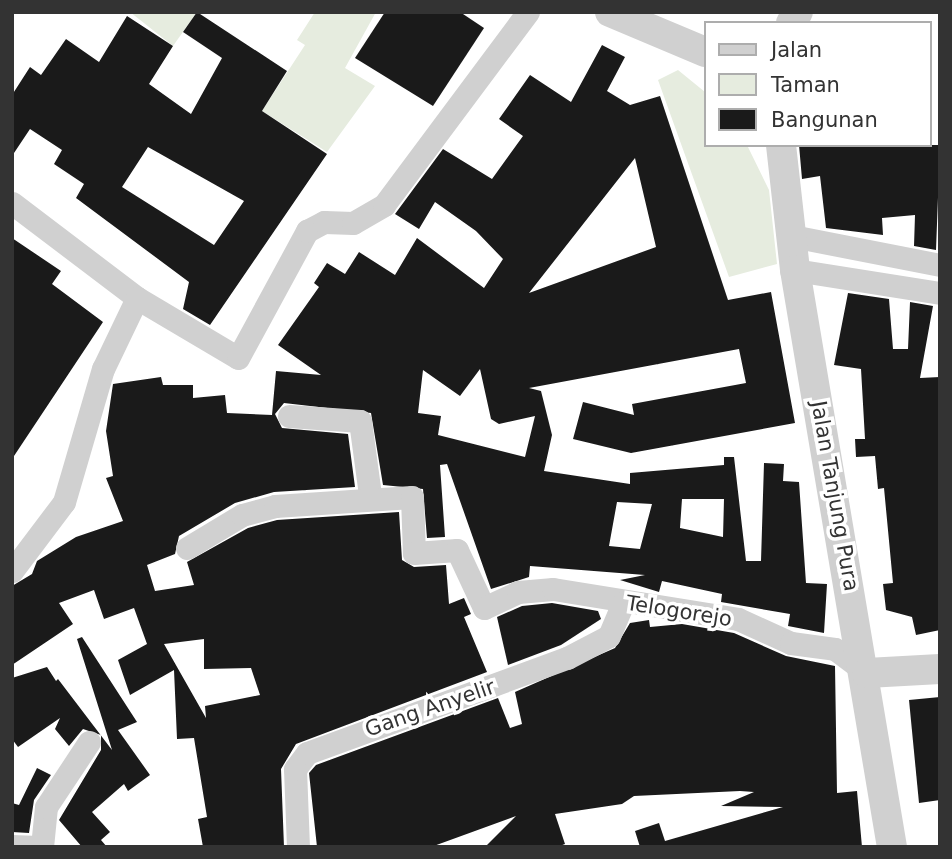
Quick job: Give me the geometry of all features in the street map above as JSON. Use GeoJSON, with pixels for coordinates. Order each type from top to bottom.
{"type":"FeatureCollection","features":[{"type":"Feature","properties":{"kind":"street"},"geometry":{"type":"LineString","coordinates":[[12,203],[137,298],[238,358],[307,231],[324,222],[353,223],[384,205],[527,12]]}},
{"type":"Feature","properties":{"kind":"street"},"geometry":{"type":"LineString","coordinates":[[611,12],[704,52]]}},
{"type":"Feature","properties":{"kind":"street","name":"Jalan Tanjung Pura"},"geometry":{"type":"LineString","coordinates":[[781,147],[795,270],[867,673],[892,847]]}},
{"type":"Feature","properties":{"kind":"street"},"geometry":{"type":"LineString","coordinates":[[792,236],[940,265]]}},
{"type":"Feature","properties":{"kind":"street"},"geometry":{"type":"LineString","coordinates":[[795,270],[940,293]]}},
{"type":"Feature","properties":{"kind":"street"},"geometry":{"type":"LineString","coordinates":[[12,571],[64,502],[103,369],[137,298]]}},
{"type":"Feature","properties":{"kind":"street"},"geometry":{"type":"LineString","coordinates":[[187,548],[234,525],[242,515],[370,495],[360,421],[289,416]]}},
{"type":"Feature","properties":{"kind":"street","name":"Telogorejo"},"geometry":{"type":"LineString","coordinates":[[370,495],[415,499],[414,553],[457,550],[484,608],[518,592],[553,589],[623,603],[738,619],[791,643],[835,649],[867,673]]}},
{"type":"Feature","properties":{"kind":"street","name":"Gang Anyelir"},"geometry":{"type":"LineString","coordinates":[[298,847],[295,769],[307,753],[567,658],[609,636],[623,603]]}},
{"type":"Feature","properties":{"kind":"street"},"geometry":{"type":"LineString","coordinates":[[867,673],[940,669]]}},
{"type":"Feature","properties":{"kind":"street"},"geometry":{"type":"LineString","coordinates":[[12,846],[40,847],[46,807],[89,742]]}},
{"type":"Feature","properties":{"kind":"green space"},"geometry":{"type":"Polygon","coordinates":[[[130,12],[197,12],[173,46],[130,12]]]}},
{"type":"Feature","properties":{"kind":"green space"},"geometry":{"type":"Polygon","coordinates":[[[315,12],[376,12],[345,68],[375,86],[327,152],[262,111],[305,45],[297,40],[315,12]]]}},
{"type":"Feature","properties":{"kind":"green space"},"geometry":{"type":"Polygon","coordinates":[[[678,70],[704,91],[704,147],[748,147],[769,190],[777,264],[729,277],[658,80],[678,70]]]}},
{"type":"Feature","properties":{"kind":"building"},"geometry":{"type":"Polygon","coordinates":[[[197,12],[287,71],[262,111],[327,154],[210,325],[183,309],[189,282],[76,198],[84,184],[54,164],[62,150],[30,129],[12,156],[12,95],[30,67],[41,75],[66,39],[99,62],[127,16],[173,46],[149,84],[191,114],[222,58],[183,32],[197,12]],[[148,147],[122,187],[214,245],[244,201],[148,147]]]}},
{"type":"Feature","properties":{"kind":"building"},"geometry":{"type":"Polygon","coordinates":[[[385,12],[460,12],[484,28],[433,106],[355,58],[385,12]]]}},
{"type":"Feature","properties":{"kind":"building"},"geometry":{"type":"Polygon","coordinates":[[[602,45],[625,57],[607,91],[630,105],[660,96],[728,300],[771,292],[795,423],[631,453],[573,439],[583,402],[634,415],[632,404],[746,383],[739,349],[529,388],[541,391],[552,435],[544,471],[630,484],[630,473],[724,465],[724,457],[734,457],[746,561],[761,561],[764,463],[784,464],[783,481],[799,482],[806,583],[827,584],[824,633],[788,626],[790,614],[721,602],[722,594],[662,581],[659,592],[620,580],[645,575],[530,566],[529,577],[491,589],[447,464],[440,465],[445,537],[427,538],[423,489],[383,485],[371,413],[284,403],[275,414],[282,428],[348,434],[355,487],[274,492],[235,503],[179,536],[175,554],[147,565],[155,591],[194,585],[187,562],[248,528],[277,520],[399,512],[402,560],[414,567],[446,565],[449,604],[464,598],[471,614],[464,617],[487,672],[296,744],[281,769],[284,847],[203,847],[198,819],[207,817],[194,738],[177,739],[174,670],[130,695],[118,660],[147,644],[134,608],[104,619],[94,590],[59,603],[73,624],[12,665],[12,586],[32,574],[37,561],[76,537],[123,521],[106,478],[113,476],[106,431],[113,384],[161,377],[163,385],[193,385],[193,398],[225,395],[227,413],[272,415],[276,371],[321,375],[278,345],[319,287],[314,283],[327,263],[345,274],[359,252],[395,275],[417,238],[484,288],[503,259],[476,231],[435,202],[419,229],[395,214],[443,149],[492,179],[523,136],[499,119],[530,75],[571,102],[602,45]],[[635,158],[529,293],[656,247],[635,158]],[[480,369],[460,396],[423,370],[418,413],[441,416],[438,435],[525,457],[535,416],[499,424],[491,419],[480,369]],[[682,499],[680,528],[723,537],[724,499],[682,499]],[[617,502],[609,546],[640,549],[652,504],[617,502]],[[204,639],[164,644],[206,718],[205,706],[260,695],[251,668],[204,669],[204,639]]]}},
{"type":"Feature","properties":{"kind":"building"},"geometry":{"type":"Polygon","coordinates":[[[940,145],[936,250],[914,246],[915,215],[882,218],[883,235],[826,228],[820,176],[802,179],[799,147],[940,145]]]}},
{"type":"Feature","properties":{"kind":"building"},"geometry":{"type":"Polygon","coordinates":[[[12,238],[61,271],[52,284],[103,322],[12,459],[12,238]]]}},
{"type":"Feature","properties":{"kind":"building"},"geometry":{"type":"Polygon","coordinates":[[[848,293],[889,299],[893,349],[908,349],[910,302],[933,306],[920,378],[940,377],[940,630],[916,635],[912,617],[886,610],[883,584],[893,583],[884,488],[878,489],[875,456],[856,457],[855,439],[865,439],[861,369],[834,365],[848,293]]]}},
{"type":"Feature","properties":{"kind":"building"},"geometry":{"type":"Polygon","coordinates":[[[552,603],[598,611],[601,619],[561,645],[508,665],[497,617],[522,606],[552,603]]]}},
{"type":"Feature","properties":{"kind":"building"},"geometry":{"type":"Polygon","coordinates":[[[649,620],[650,627],[682,624],[734,633],[786,656],[835,666],[837,793],[857,791],[862,847],[640,847],[635,831],[659,823],[665,841],[783,807],[721,806],[754,792],[740,791],[634,796],[622,804],[555,814],[565,844],[557,847],[485,847],[516,816],[431,847],[317,847],[309,773],[316,765],[498,698],[510,728],[522,724],[515,692],[615,648],[630,623],[649,620]]]}},
{"type":"Feature","properties":{"kind":"building"},"geometry":{"type":"Polygon","coordinates":[[[82,637],[137,722],[118,730],[150,775],[128,791],[124,784],[92,812],[110,832],[101,840],[107,847],[82,847],[59,820],[101,750],[101,736],[112,750],[77,639],[82,637]]]}},
{"type":"Feature","properties":{"kind":"building"},"geometry":{"type":"Polygon","coordinates":[[[47,667],[100,735],[83,729],[69,746],[55,729],[60,718],[18,747],[12,739],[12,678],[47,667]]]}},
{"type":"Feature","properties":{"kind":"building"},"geometry":{"type":"Polygon","coordinates":[[[940,697],[940,800],[919,803],[909,700],[940,697]]]}},
{"type":"Feature","properties":{"kind":"building"},"geometry":{"type":"Polygon","coordinates":[[[37,768],[51,775],[34,800],[29,833],[12,832],[12,803],[19,805],[37,768]]]}}]}
